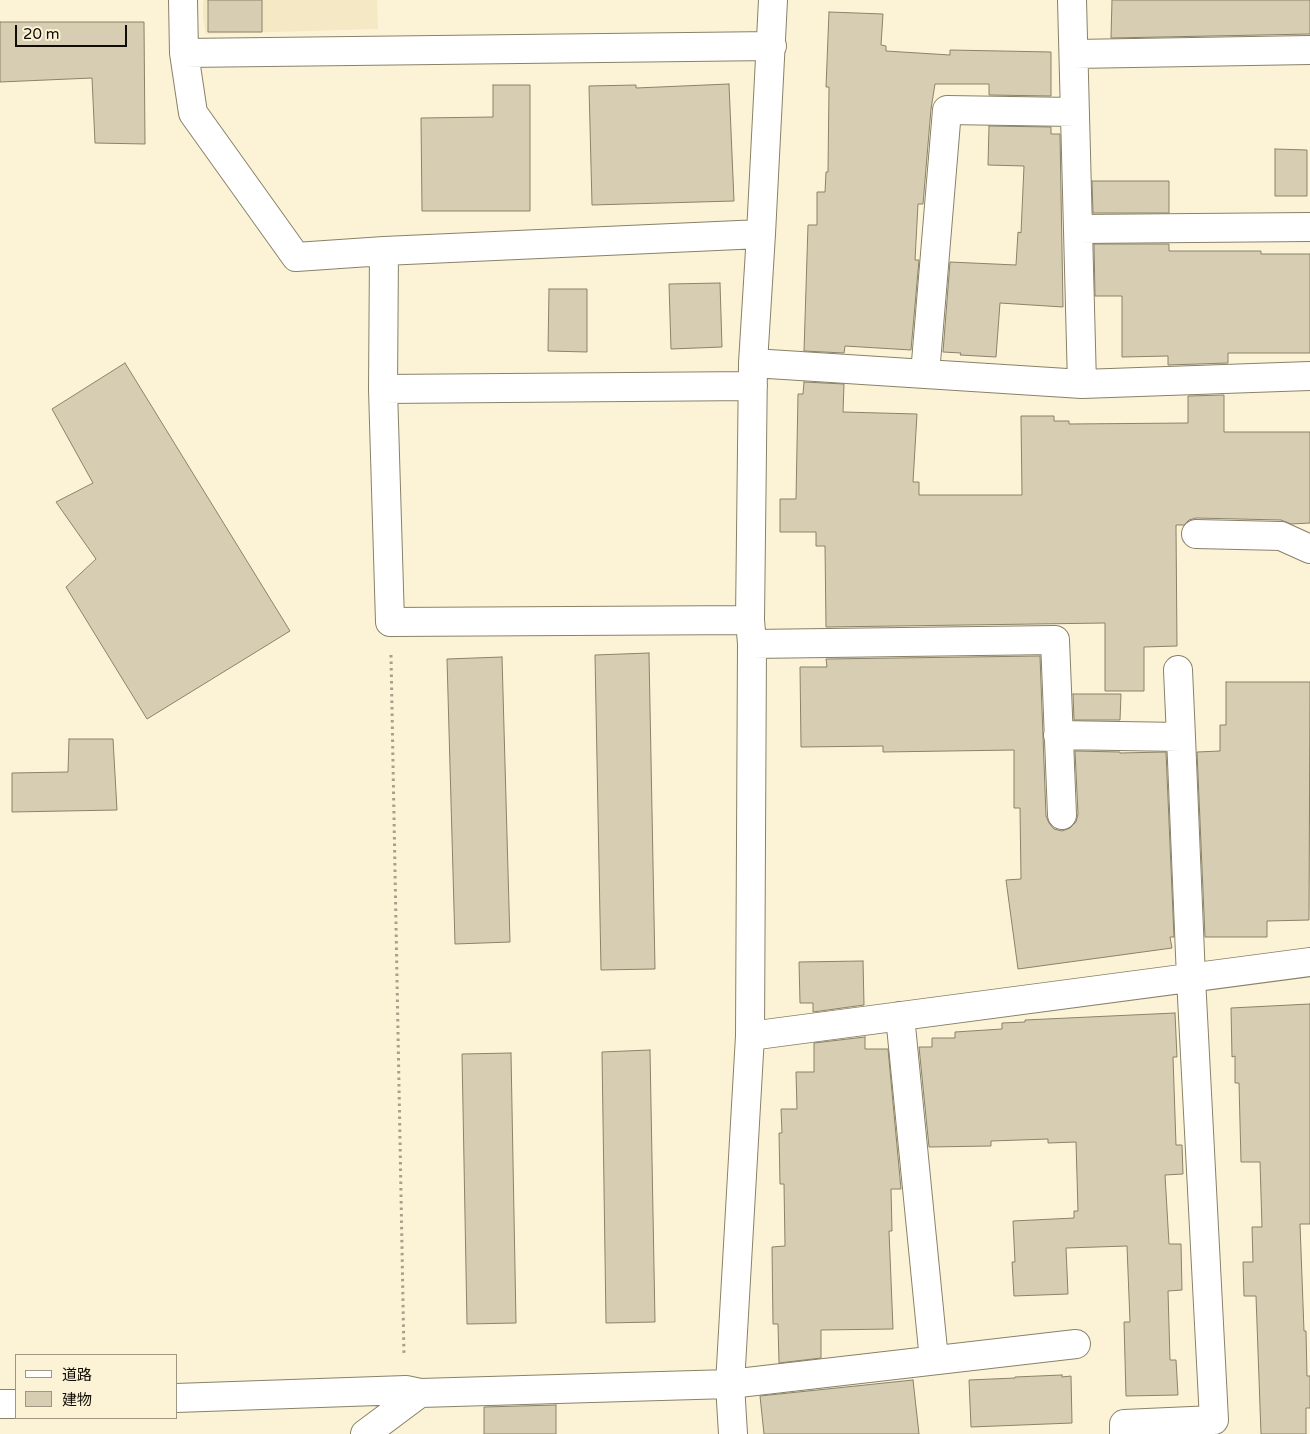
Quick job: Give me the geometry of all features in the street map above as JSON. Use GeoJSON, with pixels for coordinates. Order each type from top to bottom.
{"type":"FeatureCollection","features":[{"type":"Feature","properties":{"kind":"street"},"geometry":{"type":"LineString","coordinates":[[183,0],[184,53],[192,113],[296,256],[761,234]]}},
{"type":"Feature","properties":{"kind":"street"},"geometry":{"type":"LineString","coordinates":[[733,1434],[730,1384],[750,1036],[753,374],[773,0]]}},
{"type":"Feature","properties":{"kind":"street"},"geometry":{"type":"LineString","coordinates":[[1072,0],[1082,384]]}},
{"type":"Feature","properties":{"kind":"street"},"geometry":{"type":"LineString","coordinates":[[184,53],[772,46]]}},
{"type":"Feature","properties":{"kind":"street"},"geometry":{"type":"LineString","coordinates":[[1074,54],[1310,50]]}},
{"type":"Feature","properties":{"kind":"street"},"geometry":{"type":"LineString","coordinates":[[925,374],[947,110],[1075,112]]}},
{"type":"Feature","properties":{"kind":"street"},"geometry":{"type":"LineString","coordinates":[[1079,229],[1310,227]]}},
{"type":"Feature","properties":{"kind":"street"},"geometry":{"type":"LineString","coordinates":[[384,251],[383,389],[390,622],[1055,640],[1062,816]]}},
{"type":"Feature","properties":{"kind":"street"},"geometry":{"type":"LineString","coordinates":[[383,389],[753,374],[925,374],[1082,384],[1310,376]]}},
{"type":"Feature","properties":{"kind":"street"},"geometry":{"type":"LineString","coordinates":[[1196,534],[1281,536],[1310,549]]}},
{"type":"Feature","properties":{"kind":"street"},"geometry":{"type":"LineString","coordinates":[[1124,1434],[1124,1424],[1214,1420],[1191,978],[1178,670]]}},
{"type":"Feature","properties":{"kind":"street"},"geometry":{"type":"LineString","coordinates":[[1058,735],[1181,737]]}},
{"type":"Feature","properties":{"kind":"street"},"geometry":{"type":"LineString","coordinates":[[750,1036],[1310,962]]}},
{"type":"Feature","properties":{"kind":"street"},"geometry":{"type":"LineString","coordinates":[[900,1016],[934,1360]]}},
{"type":"Feature","properties":{"kind":"street"},"geometry":{"type":"LineString","coordinates":[[178,1398],[406,1390],[420,1393],[730,1384],[1076,1344]]}},
{"type":"Feature","properties":{"kind":"street"},"geometry":{"type":"LineString","coordinates":[[365,1434],[420,1393]]}},
{"type":"Feature","properties":{"kind":"street"},"geometry":{"type":"LineString","coordinates":[[0,1404],[15,1404]]}},
{"type":"Feature","properties":{"kind":"path"},"geometry":{"type":"LineString","coordinates":[[390,622],[404,1357]]}},
{"type":"Feature","properties":{"kind":"shaded area"},"geometry":{"type":"Polygon","coordinates":[[[203,0],[377,0],[378,29],[206,34],[203,19],[203,0]]]}},
{"type":"Feature","properties":{"kind":"building"},"geometry":{"type":"Polygon","coordinates":[[[208,0],[262,0],[262,32],[208,32],[208,0]]]}},
{"type":"Feature","properties":{"kind":"building"},"geometry":{"type":"Polygon","coordinates":[[[1112,0],[1310,0],[1310,34],[1111,38],[1112,0]]]}},
{"type":"Feature","properties":{"kind":"building"},"geometry":{"type":"Polygon","coordinates":[[[829,12],[883,14],[881,45],[886,46],[886,51],[950,55],[950,50],[1051,52],[1051,96],[989,95],[989,84],[935,84],[923,204],[918,204],[915,260],[919,260],[911,350],[845,346],[844,353],[804,351],[808,225],[817,225],[817,192],[825,192],[826,172],[828,172],[829,87],[826,87],[829,12]]]}},
{"type":"Feature","properties":{"kind":"building"},"geometry":{"type":"Polygon","coordinates":[[[0,22],[144,22],[145,144],[95,143],[92,78],[0,82],[0,22]]]}},
{"type":"Feature","properties":{"kind":"building"},"geometry":{"type":"Polygon","coordinates":[[[729,84],[734,201],[592,205],[589,86],[636,85],[636,88],[729,84]]]}},
{"type":"Feature","properties":{"kind":"building"},"geometry":{"type":"Polygon","coordinates":[[[493,85],[530,85],[530,211],[422,211],[421,118],[493,117],[493,85]]]}},
{"type":"Feature","properties":{"kind":"building"},"geometry":{"type":"Polygon","coordinates":[[[989,126],[1051,127],[1051,134],[1060,134],[1063,307],[1000,303],[996,357],[943,352],[950,262],[1016,265],[1018,232],[1021,233],[1024,166],[988,165],[989,126]]]}},
{"type":"Feature","properties":{"kind":"building"},"geometry":{"type":"Polygon","coordinates":[[[1275,149],[1307,150],[1307,196],[1275,196],[1275,149]]]}},
{"type":"Feature","properties":{"kind":"building"},"geometry":{"type":"Polygon","coordinates":[[[1092,181],[1169,181],[1169,213],[1093,213],[1092,181]]]}},
{"type":"Feature","properties":{"kind":"building"},"geometry":{"type":"Polygon","coordinates":[[[1094,244],[1169,244],[1169,251],[1261,251],[1261,254],[1310,254],[1310,353],[1228,353],[1228,363],[1168,365],[1168,356],[1122,357],[1122,296],[1095,296],[1094,244]]]}},
{"type":"Feature","properties":{"kind":"building"},"geometry":{"type":"Polygon","coordinates":[[[720,283],[722,347],[671,349],[669,284],[720,283]]]}},
{"type":"Feature","properties":{"kind":"building"},"geometry":{"type":"Polygon","coordinates":[[[549,289],[587,289],[587,352],[548,351],[549,289]]]}},
{"type":"Feature","properties":{"kind":"building"},"geometry":{"type":"Polygon","coordinates":[[[125,363],[290,631],[147,719],[66,587],[96,559],[56,502],[93,483],[52,409],[125,363]]]}},
{"type":"Feature","properties":{"kind":"building"},"geometry":{"type":"Polygon","coordinates":[[[804,382],[844,384],[843,412],[917,414],[913,482],[919,482],[919,495],[1022,495],[1021,416],[1054,416],[1054,421],[1069,421],[1069,424],[1188,423],[1188,396],[1224,395],[1224,432],[1310,432],[1310,523],[1291,524],[1281,520],[1196,518],[1189,520],[1184,525],[1176,525],[1177,646],[1144,647],[1144,691],[1105,691],[1105,623],[826,627],[825,546],[816,546],[816,532],[780,532],[780,499],[796,499],[798,394],[803,394],[804,382]]]}},
{"type":"Feature","properties":{"kind":"building"},"geometry":{"type":"Polygon","coordinates":[[[649,653],[655,969],[601,970],[595,655],[649,653]]]}},
{"type":"Feature","properties":{"kind":"building"},"geometry":{"type":"Polygon","coordinates":[[[1040,656],[1046,816],[1054,829],[1062,831],[1070,828],[1076,822],[1078,814],[1075,751],[1120,753],[1166,752],[1174,937],[1170,937],[1172,948],[1018,969],[1006,880],[1021,879],[1020,808],[1014,808],[1014,750],[883,752],[883,746],[801,747],[800,667],[827,667],[826,659],[1040,656]]]}},
{"type":"Feature","properties":{"kind":"building"},"geometry":{"type":"Polygon","coordinates":[[[502,657],[510,942],[455,944],[447,659],[502,657]]]}},
{"type":"Feature","properties":{"kind":"building"},"geometry":{"type":"Polygon","coordinates":[[[1226,682],[1310,682],[1309,920],[1267,921],[1267,937],[1205,937],[1197,752],[1220,751],[1220,725],[1226,725],[1226,682]]]}},
{"type":"Feature","properties":{"kind":"building"},"geometry":{"type":"Polygon","coordinates":[[[1073,694],[1121,694],[1120,720],[1074,720],[1073,694]]]}},
{"type":"Feature","properties":{"kind":"building"},"geometry":{"type":"Polygon","coordinates":[[[69,739],[113,739],[117,810],[12,812],[12,773],[68,772],[69,739]]]}},
{"type":"Feature","properties":{"kind":"building"},"geometry":{"type":"Polygon","coordinates":[[[863,961],[864,1005],[813,1012],[813,1003],[800,1003],[799,962],[863,961]]]}},
{"type":"Feature","properties":{"kind":"building"},"geometry":{"type":"Polygon","coordinates":[[[1310,1004],[1310,1224],[1300,1224],[1304,1331],[1306,1331],[1307,1376],[1310,1376],[1310,1408],[1306,1408],[1306,1434],[1261,1434],[1256,1296],[1244,1296],[1243,1262],[1253,1262],[1252,1227],[1262,1227],[1260,1162],[1241,1162],[1239,1083],[1235,1083],[1235,1056],[1232,1057],[1231,1008],[1310,1004]]]}},
{"type":"Feature","properties":{"kind":"building"},"geometry":{"type":"Polygon","coordinates":[[[1175,1013],[1177,1057],[1173,1057],[1176,1145],[1182,1145],[1183,1174],[1165,1175],[1169,1244],[1181,1244],[1182,1290],[1168,1291],[1170,1360],[1176,1360],[1178,1395],[1126,1396],[1124,1322],[1130,1322],[1127,1246],[1066,1248],[1068,1294],[1014,1296],[1012,1262],[1015,1262],[1013,1221],[1074,1218],[1074,1211],[1078,1211],[1076,1142],[1048,1143],[1048,1139],[991,1141],[991,1146],[929,1147],[919,1047],[932,1047],[932,1038],[955,1038],[955,1032],[1002,1029],[1002,1023],[1025,1022],[1025,1020],[1175,1013]]]}},
{"type":"Feature","properties":{"kind":"building"},"geometry":{"type":"Polygon","coordinates":[[[865,1037],[865,1049],[888,1049],[901,1189],[891,1189],[892,1231],[889,1231],[893,1329],[821,1330],[821,1358],[779,1363],[778,1324],[773,1324],[772,1247],[785,1246],[784,1184],[780,1184],[779,1133],[782,1133],[781,1109],[797,1109],[796,1072],[814,1072],[814,1043],[865,1037]]]}},
{"type":"Feature","properties":{"kind":"building"},"geometry":{"type":"Polygon","coordinates":[[[650,1050],[655,1322],[606,1323],[602,1052],[650,1050]]]}},
{"type":"Feature","properties":{"kind":"building"},"geometry":{"type":"Polygon","coordinates":[[[511,1053],[516,1323],[467,1324],[462,1054],[511,1053]]]}},
{"type":"Feature","properties":{"kind":"building"},"geometry":{"type":"Polygon","coordinates":[[[1062,1375],[1062,1377],[1071,1376],[1072,1423],[971,1427],[969,1380],[1062,1375]]]}},
{"type":"Feature","properties":{"kind":"building"},"geometry":{"type":"Polygon","coordinates":[[[913,1380],[919,1434],[764,1434],[760,1396],[913,1380]]]}},
{"type":"Feature","properties":{"kind":"building"},"geometry":{"type":"Polygon","coordinates":[[[556,1405],[556,1434],[484,1434],[484,1407],[556,1405]]]}}]}
